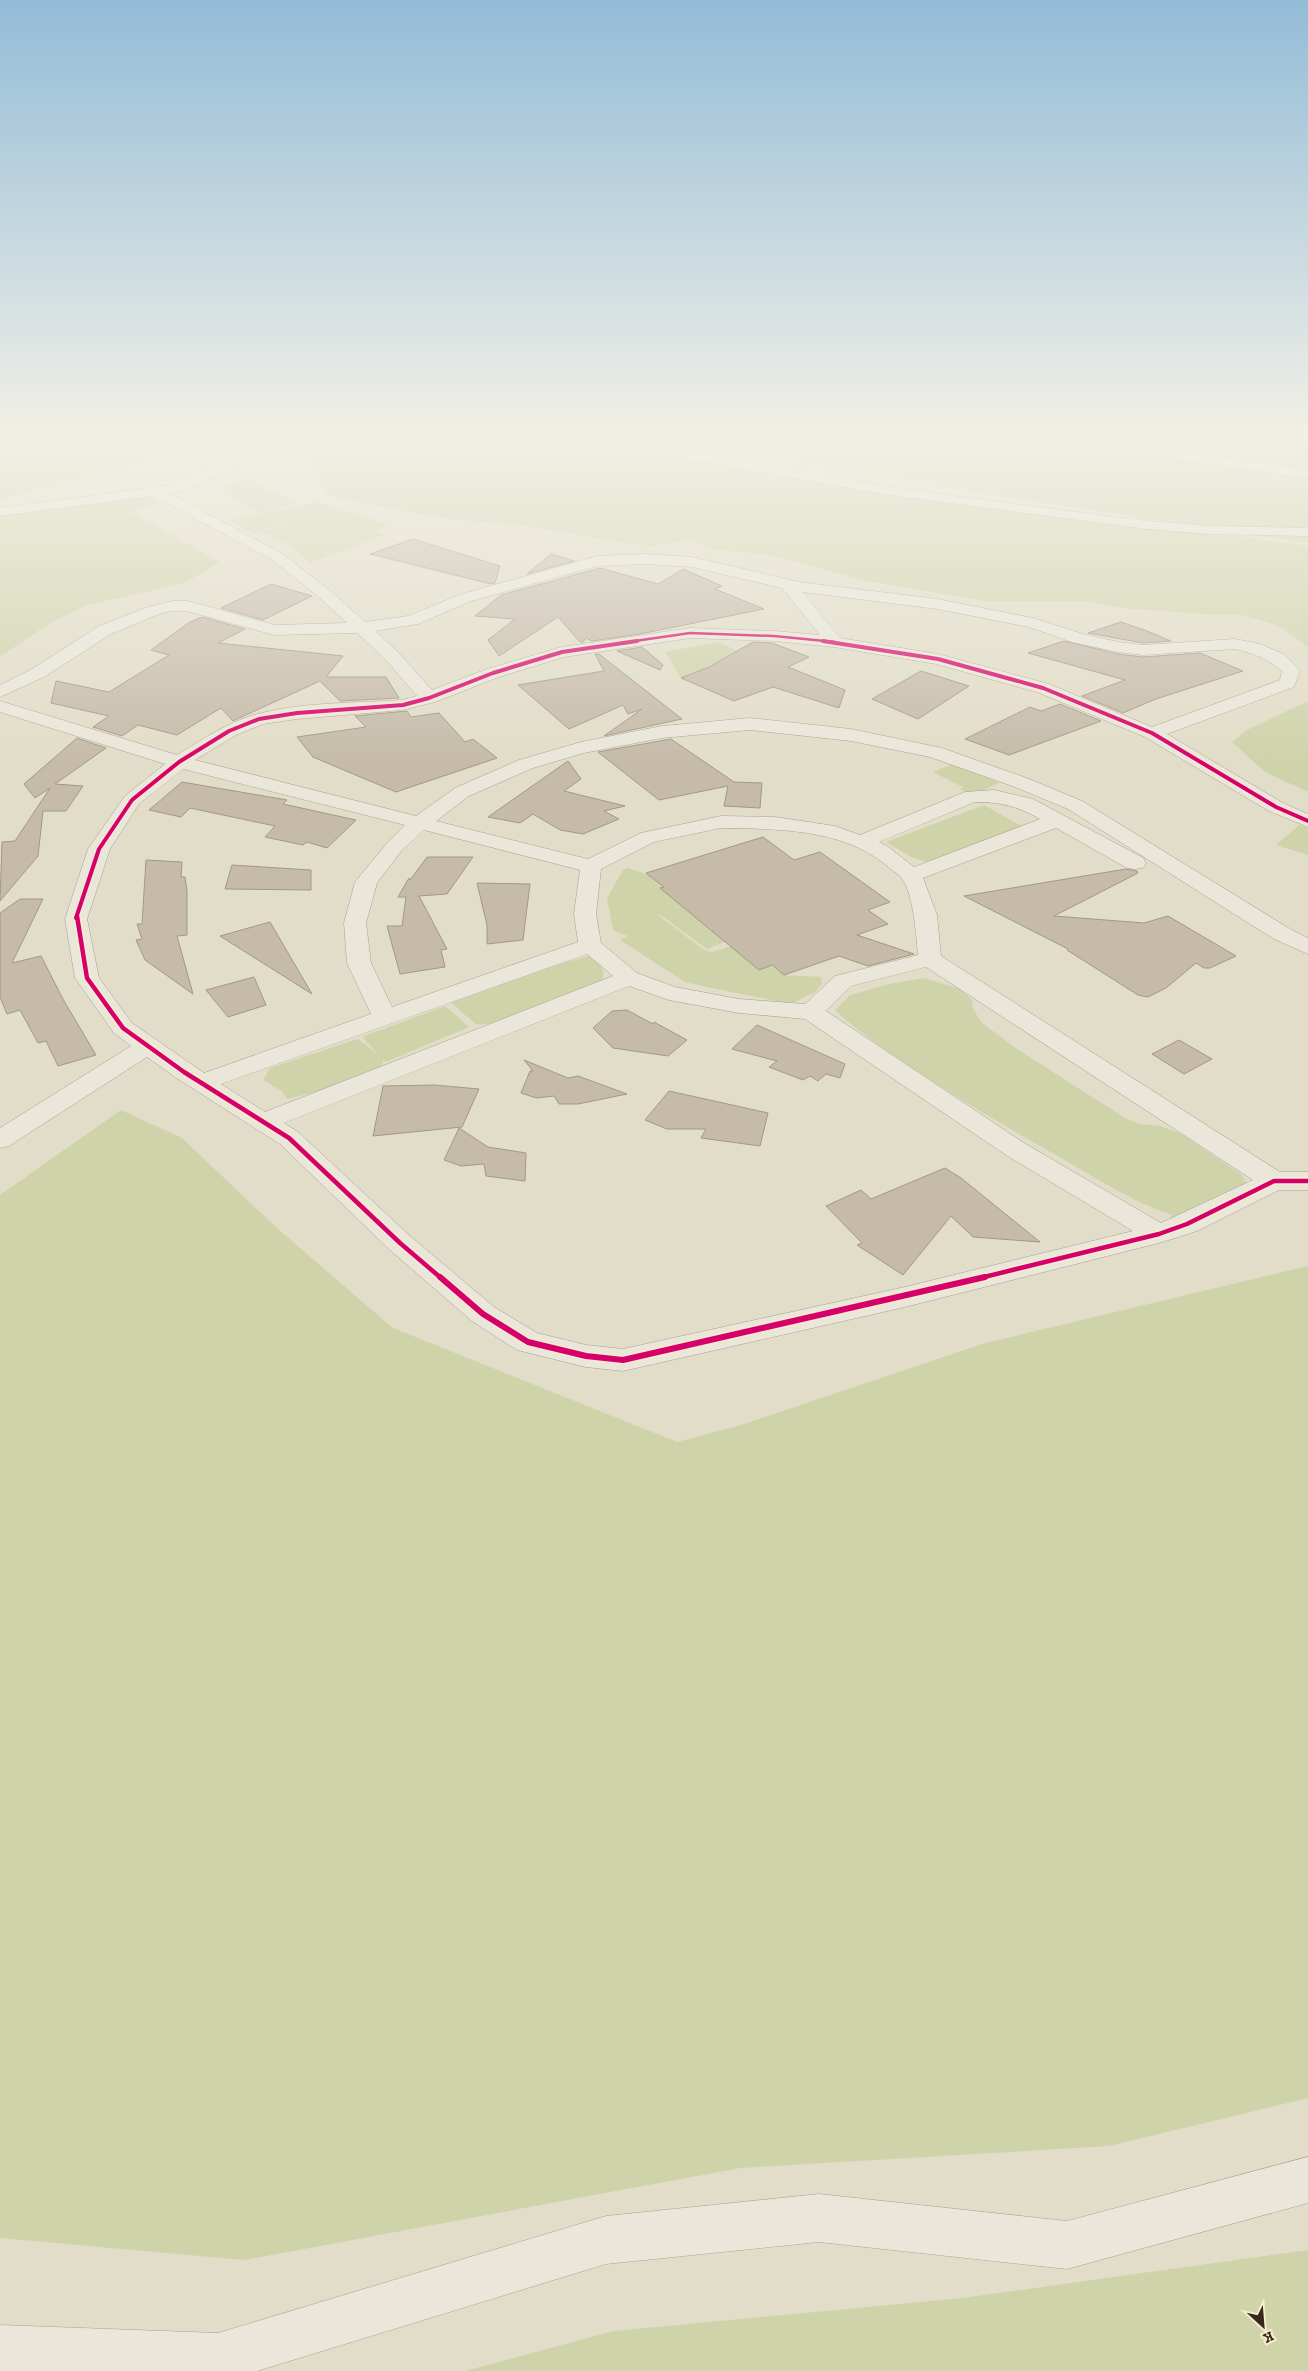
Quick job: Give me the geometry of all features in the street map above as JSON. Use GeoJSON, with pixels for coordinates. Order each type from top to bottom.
{"type":"FeatureCollection","features":[{"type":"Feature","properties":{"kind":"street"},"geometry":{"type":"LineString","coordinates":[[251,543],[276,556],[326,595],[392,656],[429,698]]}},
{"type":"Feature","properties":{"kind":"street"},"geometry":{"type":"LineString","coordinates":[[0,692],[38,673],[105,630],[154,610],[172,606],[188,606],[274,630],[362,628],[412,620],[465,598],[545,574],[597,562],[646,559],[692,562],[799,588],[937,604],[1033,623],[1078,638],[1143,650],[1235,644],[1254,648],[1278,658],[1291,670],[1288,682],[1152,733]]}},
{"type":"Feature","properties":{"kind":"street"},"geometry":{"type":"LineString","coordinates":[[787,584],[834,642]]}},
{"type":"Feature","properties":{"kind":"street"},"geometry":{"type":"LineString","coordinates":[[1308,821],[1276,807],[1152,733],[1102,714],[1043,688],[938,659],[834,642],[774,636],[690,633],[562,652],[494,673],[429,698],[403,705],[297,713],[259,719],[229,731],[179,762],[132,800],[99,849],[76,919],[87,978],[123,1028],[201,1083],[289,1138],[400,1243],[483,1314],[528,1342],[586,1356],[623,1360],[906,1297],[1159,1234],[1187,1224],[1274,1181],[1308,1181]]}},
{"type":"Feature","properties":{"kind":"street"},"geometry":{"type":"LineString","coordinates":[[0,706],[179,762],[590,866],[648,837],[721,822],[775,823],[835,832],[880,850],[911,875],[926,915],[930,959]]}},
{"type":"Feature","properties":{"kind":"street"},"geometry":{"type":"LineString","coordinates":[[385,1018],[358,963],[355,923],[366,882],[395,846],[419,823],[462,792],[526,764],[581,748],[662,732],[750,724],[851,735],[935,752],[1022,783],[1075,805],[1282,934],[1308,947]]}},
{"type":"Feature","properties":{"kind":"street"},"geometry":{"type":"LineString","coordinates":[[861,842],[972,796],[994,796],[1026,803],[1192,894],[1308,965]]}},
{"type":"Feature","properties":{"kind":"street"},"geometry":{"type":"LineString","coordinates":[[911,875],[1057,820]]}},
{"type":"Feature","properties":{"kind":"street"},"geometry":{"type":"LineString","coordinates":[[590,866],[585,914],[590,945],[629,978],[668,993],[739,1006],[811,1012],[1015,1149],[1159,1234]]}},
{"type":"Feature","properties":{"kind":"street"},"geometry":{"type":"LineString","coordinates":[[201,1083],[590,945]]}},
{"type":"Feature","properties":{"kind":"street"},"geometry":{"type":"LineString","coordinates":[[811,1012],[843,982],[930,959],[1274,1181]]}},
{"type":"Feature","properties":{"kind":"street"},"geometry":{"type":"LineString","coordinates":[[263,1122],[629,978]]}},
{"type":"Feature","properties":{"kind":"street"},"geometry":{"type":"LineString","coordinates":[[0,1140],[148,1046]]}},
{"type":"Feature","properties":{"kind":"street"},"geometry":{"type":"LineString","coordinates":[[0,2350],[218,2358],[606,2240],[819,2218],[1067,2245],[1308,2180]]}},
{"type":"Feature","properties":{"kind":"green space"},"geometry":{"type":"Polygon","coordinates":[[[0,543],[186,543],[220,562],[185,583],[87,605],[50,623],[0,657],[0,543]]]}},
{"type":"Feature","properties":{"kind":"green space"},"geometry":{"type":"Polygon","coordinates":[[[288,543],[364,543],[310,563],[288,543]]]}},
{"type":"Feature","properties":{"kind":"green space"},"geometry":{"type":"Polygon","coordinates":[[[626,543],[670,543],[653,546],[626,543]]]}},
{"type":"Feature","properties":{"kind":"green space"},"geometry":{"type":"Polygon","coordinates":[[[698,543],[1284,543],[1308,546],[1308,647],[1279,626],[1243,615],[1215,615],[1122,608],[1088,601],[986,601],[862,580],[774,556],[714,549],[698,543]]]}},
{"type":"Feature","properties":{"kind":"green space"},"geometry":{"type":"Polygon","coordinates":[[[718,642],[767,664],[737,675],[712,664],[688,678],[681,678],[665,652],[718,642]]]}},
{"type":"Feature","properties":{"kind":"green space"},"geometry":{"type":"Polygon","coordinates":[[[1308,701],[1308,792],[1265,772],[1232,742],[1247,730],[1308,701]]]}},
{"type":"Feature","properties":{"kind":"green space"},"geometry":{"type":"Polygon","coordinates":[[[955,763],[999,783],[972,795],[960,789],[963,787],[933,772],[955,763]]]}},
{"type":"Feature","properties":{"kind":"green space"},"geometry":{"type":"Polygon","coordinates":[[[984,805],[1027,829],[929,863],[911,857],[886,842],[984,805]]]}},
{"type":"Feature","properties":{"kind":"green space"},"geometry":{"type":"Polygon","coordinates":[[[1299,825],[1308,828],[1308,855],[1276,845],[1299,825]]]}},
{"type":"Feature","properties":{"kind":"green space"},"geometry":{"type":"Polygon","coordinates":[[[628,868],[649,875],[686,903],[658,915],[704,950],[712,952],[738,944],[784,975],[821,977],[822,984],[815,992],[791,1004],[685,982],[620,940],[628,936],[613,930],[607,898],[623,870],[628,868]]]}},
{"type":"Feature","properties":{"kind":"green space"},"geometry":{"type":"Polygon","coordinates":[[[685,904],[733,939],[707,949],[659,914],[685,904]]]}},
{"type":"Feature","properties":{"kind":"green space"},"geometry":{"type":"Polygon","coordinates":[[[589,956],[596,958],[604,972],[602,979],[595,986],[517,1016],[487,1024],[477,1024],[451,1002],[548,967],[589,956]]]}},
{"type":"Feature","properties":{"kind":"green space"},"geometry":{"type":"Polygon","coordinates":[[[924,978],[960,989],[973,1001],[972,1007],[981,1022],[1017,1049],[1125,1118],[1140,1124],[1160,1126],[1181,1134],[1242,1175],[1247,1184],[1159,1234],[1172,1215],[1143,1204],[1115,1190],[1006,1127],[935,1083],[875,1042],[835,1010],[850,995],[889,984],[924,978]]]}},
{"type":"Feature","properties":{"kind":"green space"},"geometry":{"type":"Polygon","coordinates":[[[445,1006],[469,1027],[386,1062],[383,1059],[382,1069],[324,1090],[287,1099],[282,1091],[263,1080],[270,1068],[358,1039],[379,1055],[362,1037],[445,1006]]]}},
{"type":"Feature","properties":{"kind":"green space"},"geometry":{"type":"Polygon","coordinates":[[[121,1110],[182,1138],[278,1229],[393,1328],[677,1442],[741,1425],[982,1344],[1308,1266],[1308,2098],[1109,2146],[740,2168],[244,2260],[0,2238],[0,1195],[121,1110]]]}},
{"type":"Feature","properties":{"kind":"green space"},"geometry":{"type":"Polygon","coordinates":[[[1308,2250],[1308,2371],[465,2371],[614,2331],[963,2298],[1308,2250]]]}},
{"type":"Feature","properties":{"kind":"building"},"geometry":{"type":"Polygon","coordinates":[[[403,543],[425,543],[500,566],[495,583],[491,584],[370,554],[403,543]]]}},
{"type":"Feature","properties":{"kind":"building"},"geometry":{"type":"Polygon","coordinates":[[[551,554],[574,561],[527,574],[551,554]]]}},
{"type":"Feature","properties":{"kind":"building"},"geometry":{"type":"Polygon","coordinates":[[[600,568],[658,584],[683,569],[722,586],[715,589],[764,609],[640,634],[592,641],[586,638],[583,642],[580,642],[558,617],[499,656],[488,640],[515,619],[475,616],[501,595],[600,568]]]}},
{"type":"Feature","properties":{"kind":"building"},"geometry":{"type":"Polygon","coordinates":[[[271,584],[312,596],[263,620],[221,608],[271,584]]]}},
{"type":"Feature","properties":{"kind":"building"},"geometry":{"type":"Polygon","coordinates":[[[202,617],[245,629],[218,643],[343,656],[326,677],[386,677],[399,698],[340,701],[320,681],[233,721],[221,708],[177,735],[138,725],[122,736],[93,727],[109,716],[51,703],[56,681],[109,692],[169,655],[151,650],[190,622],[202,617]]]}},
{"type":"Feature","properties":{"kind":"building"},"geometry":{"type":"Polygon","coordinates":[[[1121,622],[1171,641],[1143,643],[1088,633],[1121,622]]]}},
{"type":"Feature","properties":{"kind":"building"},"geometry":{"type":"Polygon","coordinates":[[[1064,641],[1118,654],[1143,657],[1200,653],[1243,671],[1156,699],[1123,713],[1082,696],[1125,680],[1028,653],[1064,641]]]}},
{"type":"Feature","properties":{"kind":"building"},"geometry":{"type":"Polygon","coordinates":[[[753,642],[772,643],[809,657],[788,667],[845,690],[839,708],[773,687],[734,701],[681,678],[709,667],[753,642]]]}},
{"type":"Feature","properties":{"kind":"building"},"geometry":{"type":"Polygon","coordinates":[[[642,647],[663,665],[660,670],[617,651],[642,647]]]}},
{"type":"Feature","properties":{"kind":"building"},"geometry":{"type":"Polygon","coordinates":[[[595,654],[599,654],[682,719],[604,736],[642,709],[628,714],[623,705],[569,729],[518,685],[604,671],[595,654]]]}},
{"type":"Feature","properties":{"kind":"building"},"geometry":{"type":"Polygon","coordinates":[[[921,671],[969,686],[918,719],[872,699],[921,671]]]}},
{"type":"Feature","properties":{"kind":"building"},"geometry":{"type":"Polygon","coordinates":[[[1060,704],[1101,721],[1009,755],[965,739],[1030,707],[1041,711],[1060,704]]]}},
{"type":"Feature","properties":{"kind":"building"},"geometry":{"type":"Polygon","coordinates":[[[407,711],[411,717],[439,713],[465,742],[473,739],[497,758],[396,792],[313,757],[297,737],[366,727],[355,716],[407,711]]]}},
{"type":"Feature","properties":{"kind":"building"},"geometry":{"type":"Polygon","coordinates":[[[77,738],[106,748],[55,784],[83,786],[66,811],[43,811],[38,856],[0,901],[2,842],[15,841],[50,788],[35,798],[24,784],[77,738]]]}},
{"type":"Feature","properties":{"kind":"building"},"geometry":{"type":"Polygon","coordinates":[[[671,739],[734,782],[762,783],[760,808],[724,806],[728,786],[659,800],[598,752],[671,739]]]}},
{"type":"Feature","properties":{"kind":"building"},"geometry":{"type":"Polygon","coordinates":[[[568,761],[581,779],[564,791],[625,806],[604,811],[619,819],[583,834],[560,830],[533,814],[520,823],[488,817],[568,761]]]}},
{"type":"Feature","properties":{"kind":"building"},"geometry":{"type":"Polygon","coordinates":[[[182,782],[287,800],[283,804],[356,820],[327,848],[307,842],[303,845],[265,837],[275,826],[190,808],[181,817],[149,810],[182,782]]]}},
{"type":"Feature","properties":{"kind":"building"},"geometry":{"type":"Polygon","coordinates":[[[763,837],[794,860],[820,852],[890,902],[868,910],[888,924],[857,935],[914,954],[868,966],[839,956],[784,975],[772,965],[759,970],[660,888],[664,887],[646,873],[763,837]]]}},
{"type":"Feature","properties":{"kind":"building"},"geometry":{"type":"Polygon","coordinates":[[[427,857],[473,857],[447,894],[419,896],[447,949],[441,950],[445,967],[400,974],[387,926],[402,926],[406,897],[398,897],[409,878],[410,880],[427,857]]]}},
{"type":"Feature","properties":{"kind":"building"},"geometry":{"type":"Polygon","coordinates":[[[146,860],[182,862],[181,877],[185,877],[187,891],[187,935],[177,936],[193,994],[145,960],[136,940],[142,939],[137,924],[142,924],[146,860]]]}},
{"type":"Feature","properties":{"kind":"building"},"geometry":{"type":"Polygon","coordinates":[[[232,865],[311,870],[311,890],[225,889],[232,865]]]}},
{"type":"Feature","properties":{"kind":"building"},"geometry":{"type":"Polygon","coordinates":[[[1126,869],[1137,871],[1138,873],[1054,916],[1144,923],[1168,916],[1236,956],[1210,968],[1204,968],[1196,963],[1166,988],[1148,997],[1138,995],[1068,949],[964,896],[1126,869]]]}},
{"type":"Feature","properties":{"kind":"building"},"geometry":{"type":"Polygon","coordinates":[[[477,883],[530,884],[523,940],[487,944],[487,925],[477,883]]]}},
{"type":"Feature","properties":{"kind":"building"},"geometry":{"type":"Polygon","coordinates":[[[20,899],[43,899],[12,963],[41,956],[64,1001],[96,1055],[58,1066],[46,1041],[38,1043],[20,1010],[7,1014],[0,997],[0,913],[20,899]]]}},
{"type":"Feature","properties":{"kind":"building"},"geometry":{"type":"Polygon","coordinates":[[[270,922],[312,994],[220,936],[270,922]]]}},
{"type":"Feature","properties":{"kind":"building"},"geometry":{"type":"Polygon","coordinates":[[[254,977],[266,1005],[228,1017],[206,990],[254,977]]]}},
{"type":"Feature","properties":{"kind":"building"},"geometry":{"type":"Polygon","coordinates":[[[627,1010],[687,1040],[668,1056],[613,1048],[593,1028],[612,1011],[627,1010]]]}},
{"type":"Feature","properties":{"kind":"building"},"geometry":{"type":"Polygon","coordinates":[[[757,1025],[845,1064],[840,1078],[826,1074],[818,1081],[810,1076],[803,1080],[769,1067],[777,1061],[732,1049],[757,1025]]]}},
{"type":"Feature","properties":{"kind":"building"},"geometry":{"type":"Polygon","coordinates":[[[1179,1040],[1212,1059],[1184,1074],[1152,1054],[1179,1040]]]}},
{"type":"Feature","properties":{"kind":"building"},"geometry":{"type":"Polygon","coordinates":[[[524,1060],[568,1078],[578,1076],[627,1094],[578,1104],[559,1104],[554,1096],[536,1098],[521,1093],[530,1071],[533,1071],[524,1060]]]}},
{"type":"Feature","properties":{"kind":"building"},"geometry":{"type":"Polygon","coordinates":[[[434,1085],[479,1089],[462,1127],[373,1136],[383,1086],[434,1085]]]}},
{"type":"Feature","properties":{"kind":"building"},"geometry":{"type":"Polygon","coordinates":[[[669,1091],[768,1113],[760,1146],[701,1138],[706,1129],[667,1129],[645,1120],[669,1091]]]}},
{"type":"Feature","properties":{"kind":"building"},"geometry":{"type":"Polygon","coordinates":[[[459,1128],[488,1147],[526,1153],[525,1181],[486,1176],[484,1164],[461,1166],[444,1160],[459,1128]]]}},
{"type":"Feature","properties":{"kind":"building"},"geometry":{"type":"Polygon","coordinates":[[[945,1168],[961,1178],[1040,1242],[973,1237],[951,1216],[903,1275],[857,1245],[862,1243],[826,1206],[861,1190],[871,1199],[945,1168]]]}},
{"type":"Feature","properties":{"kind":"cycle path"},"geometry":{"type":"LineString","coordinates":[[1308,821],[1276,807],[1152,733],[1102,714],[1043,688],[938,659],[834,642],[774,636],[690,633],[562,652],[493,673],[429,698],[403,705],[297,713],[259,719],[229,731],[179,762],[132,800],[99,849],[76,919],[87,978],[123,1028],[184,1072],[289,1138],[400,1243],[483,1314],[528,1342],[586,1356],[623,1360],[905,1297],[1159,1234],[1187,1224],[1274,1181],[1308,1181]]}}]}
